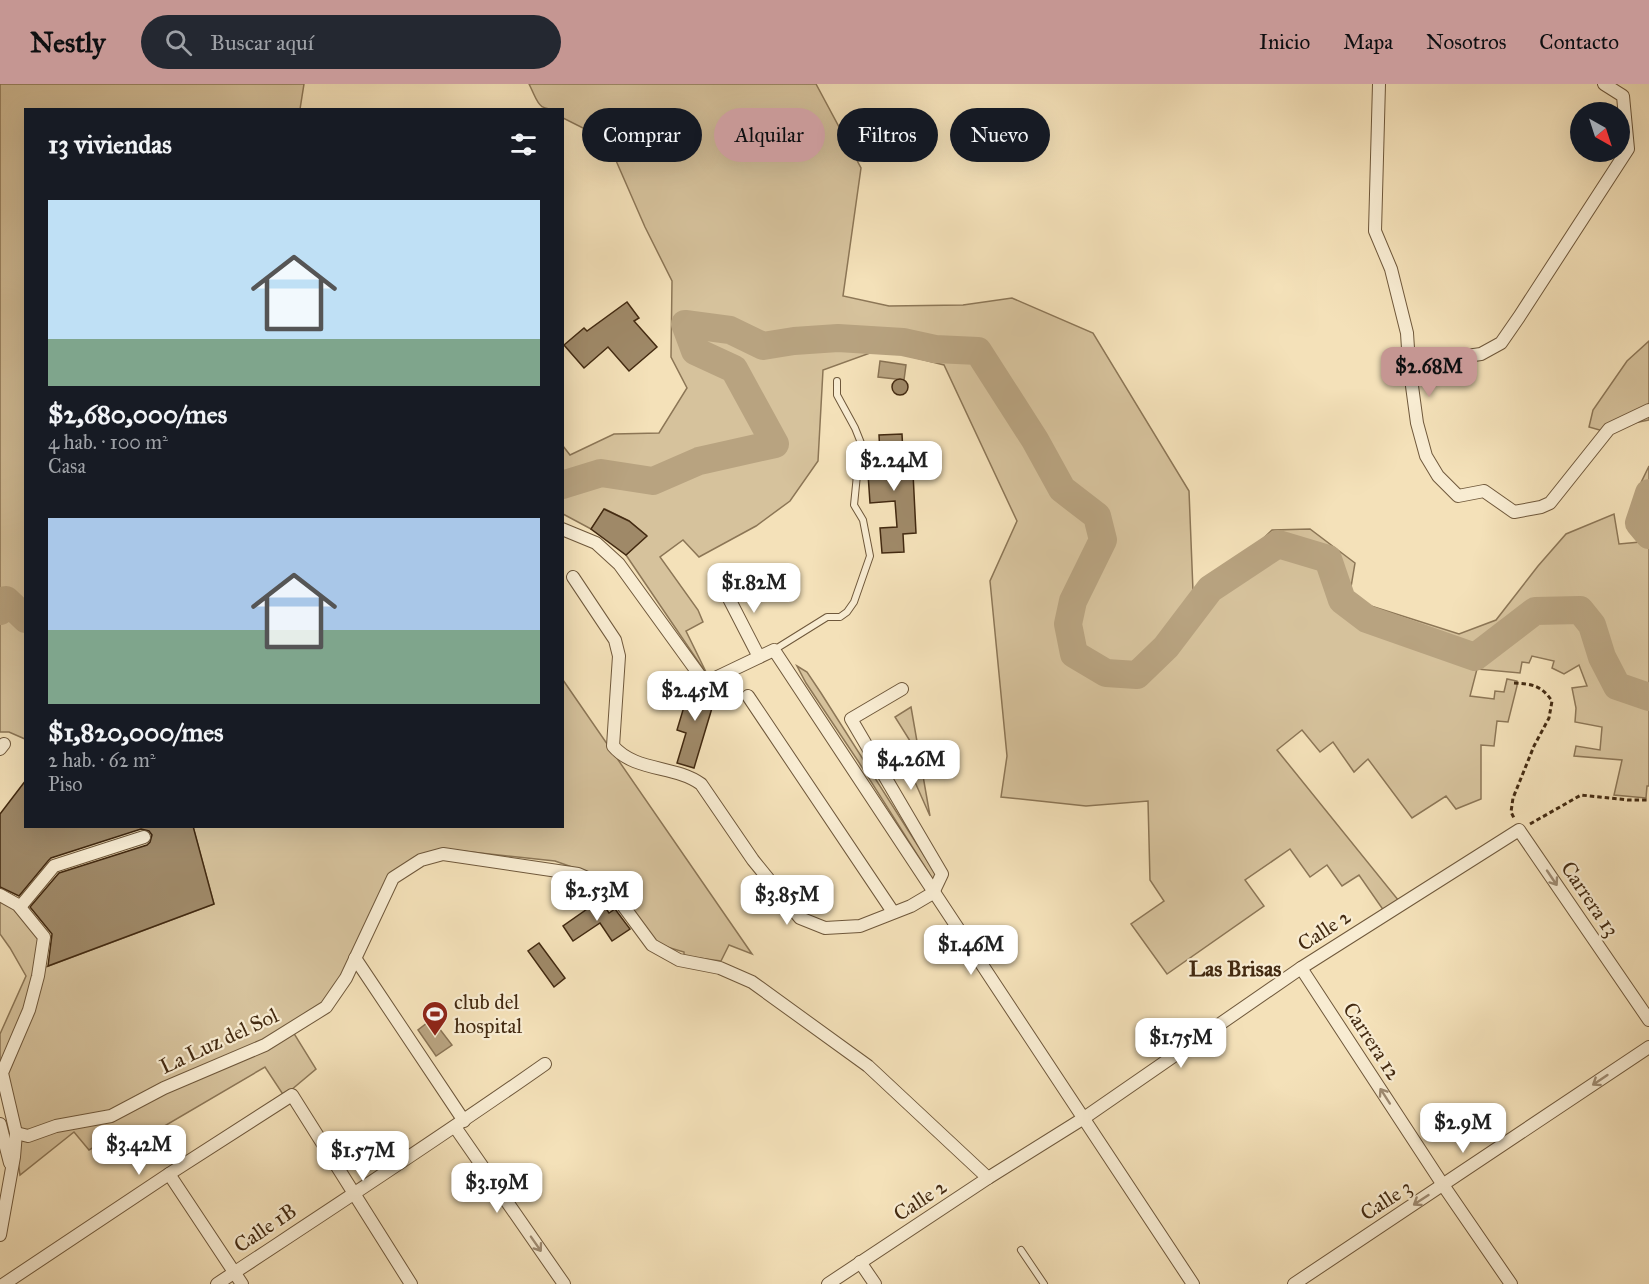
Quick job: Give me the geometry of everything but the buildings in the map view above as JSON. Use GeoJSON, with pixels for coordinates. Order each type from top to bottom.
{"type":"FeatureCollection","features":[{"type":"Feature","properties":{"kind":"street"},"geometry":{"type":"LineString","coordinates":[[1380,84],[1376,231],[1391,269],[1407,333],[1409,364],[1420,434],[1426,456],[1438,476],[1458,496],[1484,491],[1514,512],[1540,507],[1550,503],[1609,429],[1649,410]]}},
{"type":"Feature","properties":{"kind":"street"},"geometry":{"type":"LineString","coordinates":[[1409,364],[1481,354],[1501,343],[1628,149],[1623,96],[1604,84]]}},
{"type":"Feature","properties":{"kind":"street"},"geometry":{"type":"LineString","coordinates":[[564,530],[596,543],[619,564],[703,680],[709,681],[774,650],[1193,1284]]}},
{"type":"Feature","properties":{"kind":"street"},"geometry":{"type":"LineString","coordinates":[[573,577],[615,640],[619,656],[613,746],[631,761],[691,777],[701,784],[753,860],[800,918],[825,928],[860,926],[911,906],[933,893],[942,873],[851,719],[902,689]]}},
{"type":"Feature","properties":{"kind":"street"},"geometry":{"type":"LineString","coordinates":[[722,585],[759,657]]}},
{"type":"Feature","properties":{"kind":"street"},"geometry":{"type":"LineString","coordinates":[[748,696],[893,912]]}},
{"type":"Feature","properties":{"kind":"street","name":"Calle 2"},"geometry":{"type":"LineString","coordinates":[[828,1284],[988,1178],[1084,1118],[1301,968],[1519,830]]}},
{"type":"Feature","properties":{"kind":"street","name":"Carrera 13"},"geometry":{"type":"LineString","coordinates":[[1519,830],[1649,1020]]}},
{"type":"Feature","properties":{"kind":"street"},"geometry":{"type":"LineString","coordinates":[[20,907],[54,866],[144,837]]}},
{"type":"Feature","properties":{"kind":"street","name":"La Luz del Sol"},"geometry":{"type":"LineString","coordinates":[[16,1133],[28,1136],[56,1125],[111,1116],[164,1088],[265,1045],[326,1007],[346,978],[393,878],[421,860],[443,854],[578,874],[610,888],[652,945],[680,960],[720,968],[752,982],[868,1066],[988,1178]]}},
{"type":"Feature","properties":{"kind":"street"},"geometry":{"type":"LineString","coordinates":[[0,895],[20,907],[44,937],[38,976],[28,1010],[2,1073],[16,1133],[0,1235]]}},
{"type":"Feature","properties":{"kind":"street"},"geometry":{"type":"LineString","coordinates":[[355,958],[459,1124],[564,1284]]}},
{"type":"Feature","properties":{"kind":"street","name":"Carrera 12"},"geometry":{"type":"LineString","coordinates":[[1301,968],[1510,1284]]}},
{"type":"Feature","properties":{"kind":"street","name":"Calle 3"},"geometry":{"type":"LineString","coordinates":[[1294,1284],[1649,1047]]}},
{"type":"Feature","properties":{"kind":"street","name":"Calle 1B"},"geometry":{"type":"LineString","coordinates":[[217,1284],[459,1124],[544,1064]]}},
{"type":"Feature","properties":{"kind":"street"},"geometry":{"type":"LineString","coordinates":[[4,1284],[292,1095],[411,1284]]}},
{"type":"Feature","properties":{"kind":"street"},"geometry":{"type":"LineString","coordinates":[[0,1124],[12,1170]]}},
{"type":"Feature","properties":{"kind":"street"},"geometry":{"type":"LineString","coordinates":[[169,1174],[242,1284]]}},
{"type":"Feature","properties":{"kind":"street"},"geometry":{"type":"LineString","coordinates":[[860,1262],[875,1284]]}},
{"type":"Feature","properties":{"kind":"lane"},"geometry":{"type":"LineString","coordinates":[[774,650],[827,617],[840,617],[847,612],[854,602],[870,556],[863,520],[854,505],[863,448],[837,395],[837,381]]}},
{"type":"Feature","properties":{"kind":"lane"},"geometry":{"type":"LineString","coordinates":[[1021,1250],[1044,1284]]}},
{"type":"Feature","properties":{"kind":"path"},"geometry":{"type":"LineString","coordinates":[[1514,683],[1537,686],[1546,692],[1552,701],[1549,718],[1534,746],[1513,798],[1511,812],[1519,830],[1581,795],[1649,800]]}},
{"type":"Feature","properties":{"kind":"shaded area"},"geometry":{"type":"Polygon","coordinates":[[[0,84],[304,84],[300,108],[24,108],[24,739],[9,732],[0,732],[0,84]]]}},
{"type":"Feature","properties":{"kind":"shaded area"},"geometry":{"type":"Polygon","coordinates":[[[529,84],[816,84],[837,123],[837,162],[858,162],[861,168],[843,296],[889,306],[963,305],[1012,298],[1093,333],[1189,491],[1193,591],[1234,563],[1272,530],[1310,529],[1355,563],[1349,599],[1459,634],[1496,620],[1566,534],[1614,514],[1619,544],[1640,542],[1636,493],[1649,466],[1649,786],[1647,786],[1646,798],[1614,795],[1622,760],[1574,756],[1576,746],[1600,750],[1602,727],[1575,722],[1576,708],[1572,688],[1587,686],[1579,665],[1564,674],[1552,668],[1554,661],[1532,656],[1529,663],[1522,662],[1520,673],[1477,669],[1470,696],[1494,699],[1495,691],[1504,692],[1507,679],[1517,681],[1517,686],[1508,722],[1497,721],[1494,746],[1481,745],[1481,799],[1456,809],[1446,796],[1412,818],[1368,759],[1354,772],[1333,742],[1320,752],[1302,730],[1277,750],[1399,901],[1384,911],[1359,875],[1342,886],[1327,865],[1310,877],[1290,849],[1245,880],[1264,906],[1167,974],[1131,924],[1164,901],[1150,880],[1148,801],[1086,806],[1001,797],[1007,756],[990,581],[1017,521],[944,365],[881,349],[823,370],[818,461],[790,501],[756,526],[699,557],[683,540],[660,557],[698,610],[703,622],[686,631],[708,676],[626,555],[646,535],[629,521],[605,509],[591,529],[564,515],[564,447],[570,455],[614,434],[659,433],[687,388],[671,357],[672,281],[617,162],[702,162],[702,108],[582,108],[582,128],[564,118],[564,108],[545,108],[540,105],[529,84]]]}},
{"type":"Feature","properties":{"kind":"shaded area"},"geometry":{"type":"Polygon","coordinates":[[[1649,341],[1649,420],[1603,431],[1589,427],[1593,410],[1627,361],[1649,341]]]}},
{"type":"Feature","properties":{"kind":"shaded area"},"geometry":{"type":"Polygon","coordinates":[[[880,361],[906,365],[904,380],[878,377],[880,361]]]}},
{"type":"Feature","properties":{"kind":"shaded area"},"geometry":{"type":"Polygon","coordinates":[[[797,666],[807,672],[821,693],[939,879],[937,886],[806,683],[797,666]]]}},
{"type":"Feature","properties":{"kind":"shaded area"},"geometry":{"type":"Polygon","coordinates":[[[564,681],[752,954],[729,945],[721,961],[684,956],[684,952],[657,944],[586,872],[555,861],[444,849],[388,876],[348,966],[323,1006],[293,1032],[316,1069],[284,1096],[265,1067],[127,1148],[115,1135],[89,1150],[74,1132],[20,1175],[5,1073],[43,968],[214,904],[193,828],[564,828],[564,681]]]}},
{"type":"Feature","properties":{"kind":"shaded area"},"geometry":{"type":"Polygon","coordinates":[[[911,707],[930,816],[907,764],[899,752],[912,744],[895,717],[911,707]]]}},
{"type":"Feature","properties":{"kind":"shaded area"},"geometry":{"type":"Polygon","coordinates":[[[0,900],[16,908],[40,938],[26,1009],[0,1067],[0,1034],[26,976],[0,934],[0,900]]]}},
{"type":"Feature","properties":{"kind":"shaded area","name":"club del hospital"},"geometry":{"type":"Polygon","coordinates":[[[432,1019],[452,1045],[436,1056],[418,1030],[432,1019]]]}},
{"type":"Feature","properties":{"kind":"waterway"},"geometry":{"type":"LineString","coordinates":[[564,484],[601,473],[653,481],[699,461],[775,444],[734,369],[695,351],[685,324],[730,330],[763,346],[838,338],[903,342],[935,349],[978,351],[1035,440],[1062,489],[1097,516],[1103,540],[1073,601],[1068,624],[1074,654],[1106,673],[1137,675],[1166,647],[1210,589],[1278,544],[1328,559],[1342,600],[1367,619],[1475,657],[1535,611],[1580,610],[1592,625],[1602,657],[1617,686],[1649,697]]}},
{"type":"Feature","properties":{"kind":"waterway"},"geometry":{"type":"LineString","coordinates":[[1649,493],[1639,523],[1649,535]]}},
{"type":"Feature","properties":{"kind":"waterway"},"geometry":{"type":"LineString","coordinates":[[0,611],[6,600],[24,617]]}},
{"type":"Feature","properties":{"kind":"place","name":"club del hospital"},"geometry":{"type":"Point","coordinates":[435,1037]}},
{"type":"Feature","properties":{"kind":"district","name":"Las Brisas"},"geometry":{"type":"Point","coordinates":[1235,968]}}]}
